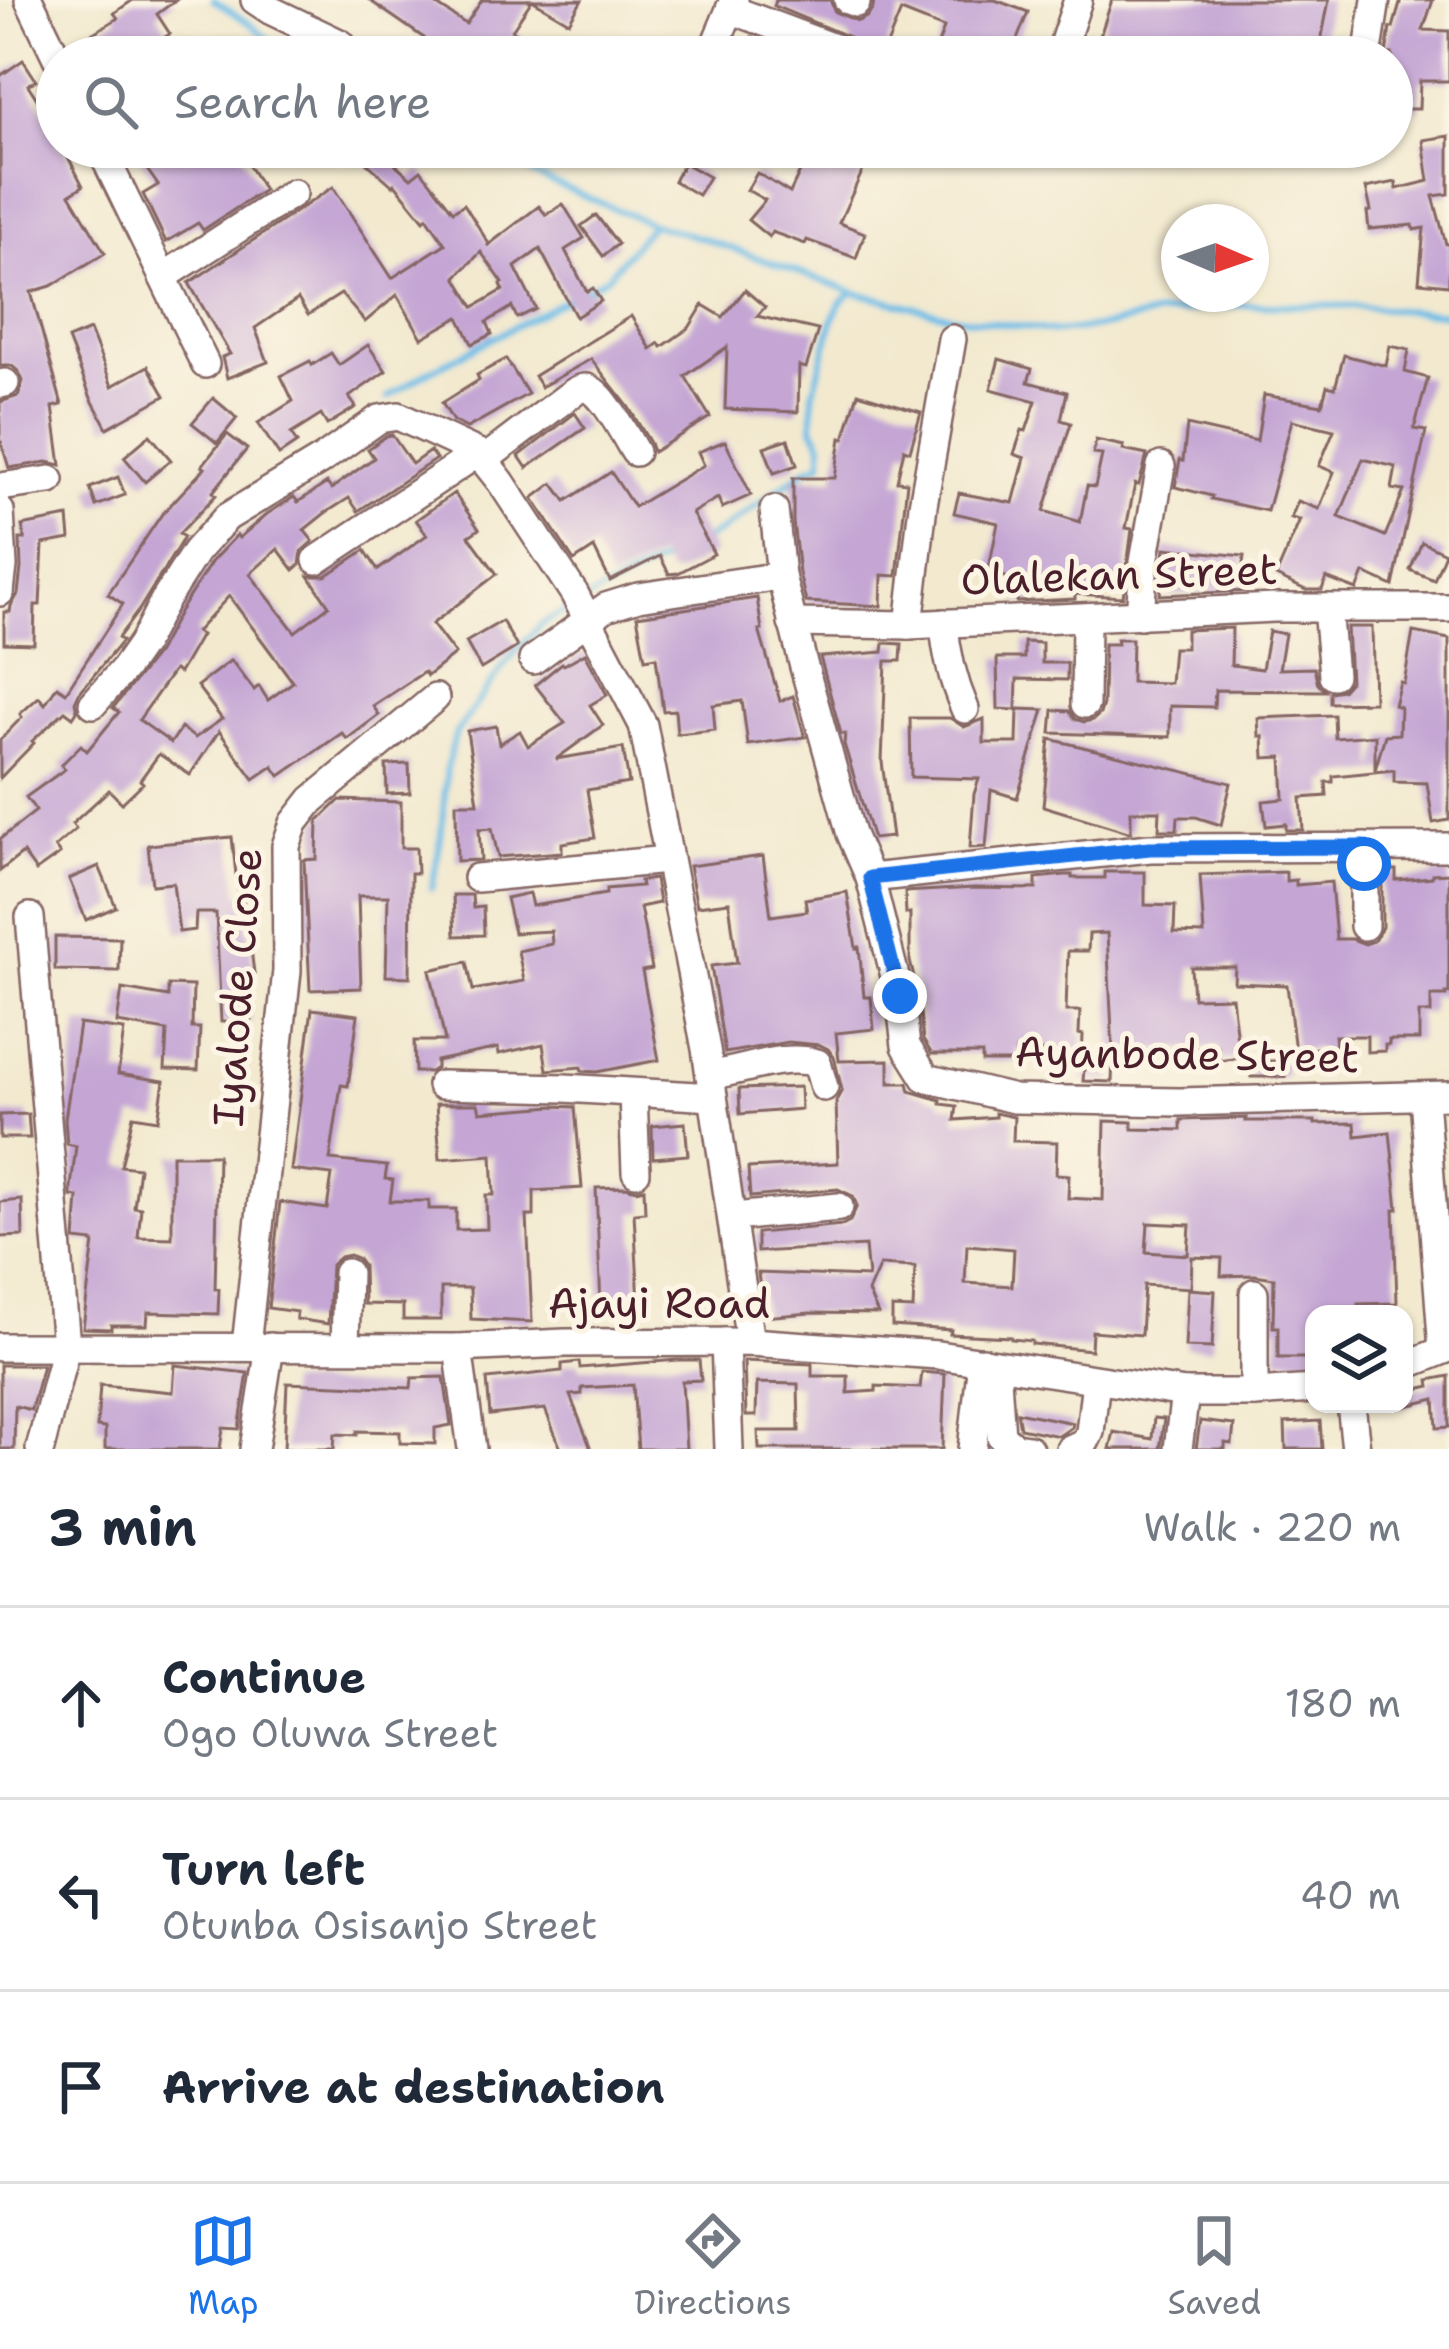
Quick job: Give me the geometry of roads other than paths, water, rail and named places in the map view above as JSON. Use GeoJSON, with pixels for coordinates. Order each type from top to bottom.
{"type":"FeatureCollection","features":[{"type":"Feature","properties":{"kind":"street"},"geometry":{"type":"LineString","coordinates":[[29,0],[46,36]]}},
{"type":"Feature","properties":{"kind":"street"},"geometry":{"type":"LineString","coordinates":[[255,0],[324,36]]}},
{"type":"Feature","properties":{"kind":"street"},"geometry":{"type":"LineString","coordinates":[[1066,36],[1078,0]]}},
{"type":"Feature","properties":{"kind":"street"},"geometry":{"type":"LineString","coordinates":[[1370,36],[1376,0]]}},
{"type":"Feature","properties":{"kind":"street"},"geometry":{"type":"LineString","coordinates":[[722,36],[732,4],[806,36]]}},
{"type":"Feature","properties":{"kind":"street"},"geometry":{"type":"LineString","coordinates":[[110,168],[205,364]]}},
{"type":"Feature","properties":{"kind":"street"},"geometry":{"type":"LineString","coordinates":[[164,278],[293,193]]}},
{"type":"Feature","properties":{"kind":"street"},"geometry":{"type":"LineString","coordinates":[[909,625],[923,505],[952,339]]}},
{"type":"Feature","properties":{"kind":"street"},"geometry":{"type":"LineString","coordinates":[[317,560],[579,389],[599,394],[635,452]]}},
{"type":"Feature","properties":{"kind":"street"},"geometry":{"type":"LineString","coordinates":[[93,704],[143,642],[196,551],[227,517],[379,419],[398,416],[481,457],[502,482],[581,607],[643,725],[733,1217],[738,1342],[730,1449]]}},
{"type":"Feature","properties":{"kind":"street"},"geometry":{"type":"LineString","coordinates":[[1140,615],[1161,466]]}},
{"type":"Feature","properties":{"kind":"street"},"geometry":{"type":"LineString","coordinates":[[0,487],[50,479]]}},
{"type":"Feature","properties":{"kind":"street"},"geometry":{"type":"LineString","coordinates":[[774,510],[781,577],[792,623],[846,816],[870,878],[1150,848],[1449,847]]}},
{"type":"Feature","properties":{"kind":"street"},"geometry":{"type":"LineString","coordinates":[[0,511],[0,592]]}},
{"type":"Feature","properties":{"kind":"street"},"geometry":{"type":"LineString","coordinates":[[533,660],[581,607],[606,607],[638,597],[781,577]]}},
{"type":"Feature","properties":{"kind":"street"},"geometry":{"type":"LineString","coordinates":[[1327,608],[1333,675]]}},
{"type":"Feature","properties":{"kind":"street","name":"Olalekan Street"},"geometry":{"type":"LineString","coordinates":[[792,623],[909,625],[1204,610],[1449,608]]}},
{"type":"Feature","properties":{"kind":"street"},"geometry":{"type":"LineString","coordinates":[[1085,704],[1086,618]]}},
{"type":"Feature","properties":{"kind":"street"},"geometry":{"type":"LineString","coordinates":[[944,623],[955,685],[965,709]]}},
{"type":"Feature","properties":{"kind":"street","name":"Iyalode Close"},"geometry":{"type":"LineString","coordinates":[[254,1449],[287,971],[286,846],[294,823],[312,800],[435,698]]}},
{"type":"Feature","properties":{"kind":"street"},"geometry":{"type":"LineString","coordinates":[[1364,847],[1364,926]]}},
{"type":"Feature","properties":{"kind":"street"},"geometry":{"type":"LineString","coordinates":[[477,878],[667,860]]}},
{"type":"Feature","properties":{"kind":"street","name":"Ayanbode Street"},"geometry":{"type":"LineString","coordinates":[[870,878],[900,996],[906,1046],[926,1078],[1014,1099],[1178,1102],[1437,1096]]}},
{"type":"Feature","properties":{"kind":"street"},"geometry":{"type":"LineString","coordinates":[[30,917],[66,1346],[40,1449]]}},
{"type":"Feature","properties":{"kind":"street"},"geometry":{"type":"LineString","coordinates":[[441,1085],[633,1094],[711,1086],[785,1059],[817,1063],[824,1087]]}},
{"type":"Feature","properties":{"kind":"street"},"geometry":{"type":"LineString","coordinates":[[633,1094],[636,1172]]}},
{"type":"Feature","properties":{"kind":"street"},"geometry":{"type":"LineString","coordinates":[[1413,1362],[1446,1349],[1437,1096]]}},
{"type":"Feature","properties":{"kind":"street"},"geometry":{"type":"LineString","coordinates":[[733,1217],[839,1207]]}},
{"type":"Feature","properties":{"kind":"street"},"geometry":{"type":"LineString","coordinates":[[345,1347],[347,1273]]}},
{"type":"Feature","properties":{"kind":"street"},"geometry":{"type":"LineString","coordinates":[[1254,1293],[1254,1393]]}},
{"type":"Feature","properties":{"kind":"street","name":"Ajayi Road"},"geometry":{"type":"LineString","coordinates":[[0,1347],[458,1348],[738,1342],[938,1355],[1185,1393],[1305,1390]]}},
{"type":"Feature","properties":{"kind":"street"},"geometry":{"type":"LineString","coordinates":[[458,1348],[472,1449]]}},
{"type":"Feature","properties":{"kind":"street"},"geometry":{"type":"LineString","coordinates":[[972,1449],[989,1362]]}},
{"type":"Feature","properties":{"kind":"street"},"geometry":{"type":"LineString","coordinates":[[989,1362],[1001,1436],[1015,1447],[1029,1449]]}},
{"type":"Feature","properties":{"kind":"street"},"geometry":{"type":"LineString","coordinates":[[1070,1449],[1085,1442],[1090,1432],[1096,1380]]}},
{"type":"Feature","properties":{"kind":"street"},"geometry":{"type":"LineString","coordinates":[[1178,1449],[1185,1393]]}},
{"type":"Feature","properties":{"kind":"street"},"geometry":{"type":"LineString","coordinates":[[1352,1413],[1356,1449]]}},
{"type":"Feature","properties":{"kind":"waterway"},"geometry":{"type":"LineString","coordinates":[[213,0],[265,36]]}},
{"type":"Feature","properties":{"kind":"waterway"},"geometry":{"type":"LineString","coordinates":[[523,168],[652,224],[853,292],[951,316],[1057,332],[1240,305],[1355,306],[1449,314]]}},
{"type":"Feature","properties":{"kind":"waterway"},"geometry":{"type":"LineString","coordinates":[[580,292],[607,277],[652,224]]}},
{"type":"Feature","properties":{"kind":"waterway"},"geometry":{"type":"LineString","coordinates":[[703,540],[822,463],[822,444],[813,427],[813,394],[833,320],[840,303],[853,292]]}},
{"type":"Feature","properties":{"kind":"waterway"},"geometry":{"type":"LineString","coordinates":[[388,397],[569,298]]}},
{"type":"Feature","properties":{"kind":"waterway"},"geometry":{"type":"LineString","coordinates":[[586,600],[665,560]]}},
{"type":"Feature","properties":{"kind":"waterway"},"geometry":{"type":"LineString","coordinates":[[432,888],[447,765],[456,733],[505,664],[541,624],[574,606]]}}]}
